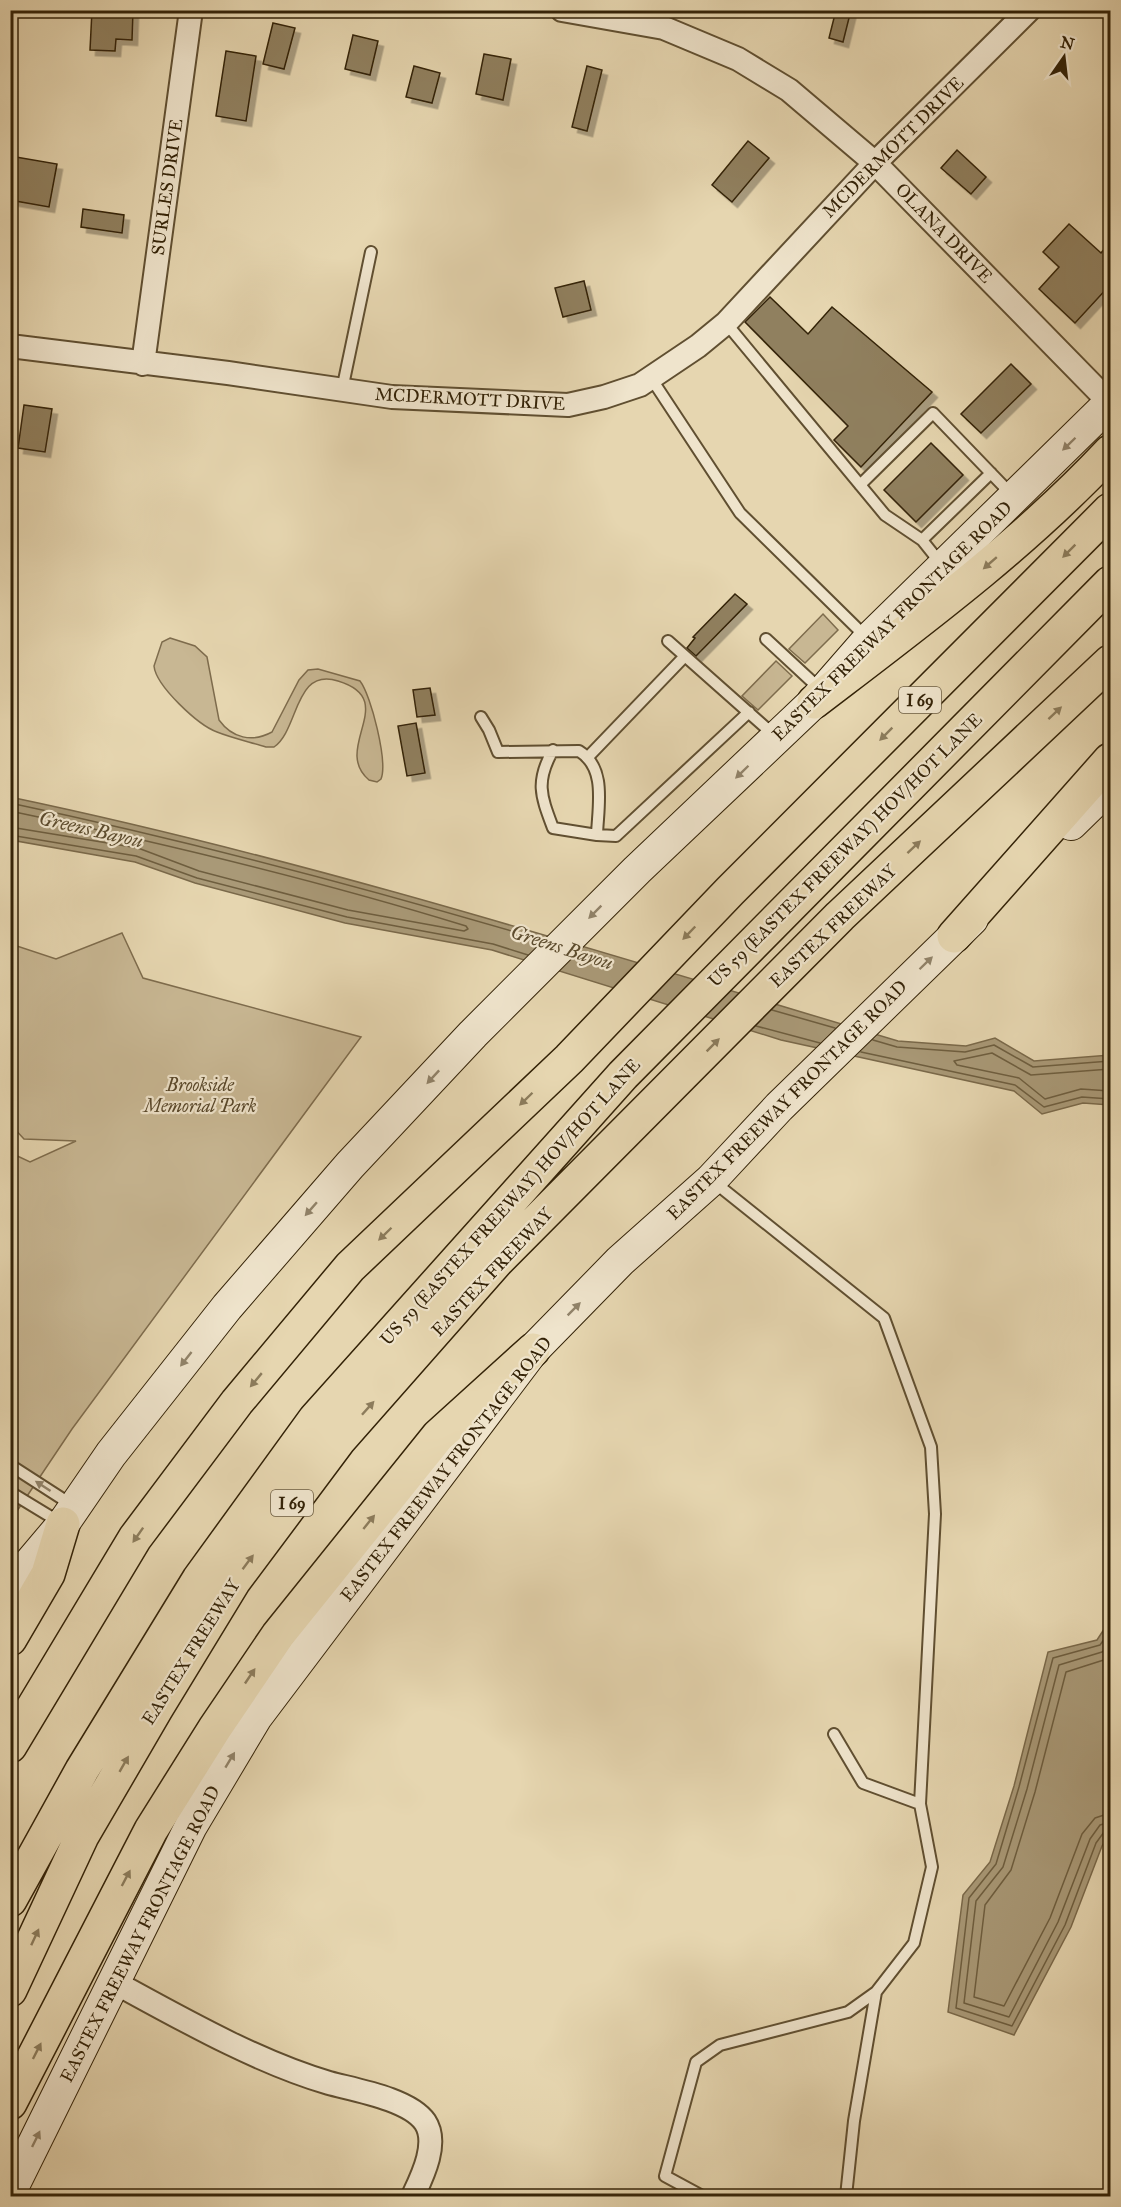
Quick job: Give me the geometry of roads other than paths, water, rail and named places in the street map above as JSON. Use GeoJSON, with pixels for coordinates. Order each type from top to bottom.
{"type":"FeatureCollection","features":[{"type":"Feature","properties":{"kind":"highway"},"geometry":{"type":"LineString","coordinates":[[818,697],[939,607],[1078,487],[1110,452]]}},
{"type":"Feature","properties":{"kind":"highway","name":"I 69"},"geometry":{"type":"LineString","coordinates":[[10,1746],[135,1538],[237,1402],[350,1267],[569,1059],[730,891],[1110,510]]}},
{"type":"Feature","properties":{"kind":"highway","name":"US 59 (EASTEX FREEWAY) HOV/HOT LANE"},"geometry":{"type":"LineString","coordinates":[[10,1900],[82,1770],[199,1579],[315,1419],[623,1075],[1110,583]]}},
{"type":"Feature","properties":{"kind":"highway","name":"EASTEX FREEWAY"},"geometry":{"type":"LineString","coordinates":[[10,1990],[82,1836],[156,1709],[234,1581],[340,1439],[496,1262],[840,916],[1110,662]]}},
{"type":"Feature","properties":{"kind":"highway"},"geometry":{"type":"LineString","coordinates":[[954,936],[1110,760]]}},
{"type":"Feature","properties":{"kind":"highway"},"geometry":{"type":"LineString","coordinates":[[10,2103],[151,1830],[278,1635],[438,1436],[533,1350]]}},
{"type":"Feature","properties":{"kind":"highway"},"geometry":{"type":"LineString","coordinates":[[10,1639],[48,1574],[69,1515]]}},
{"type":"Feature","properties":{"kind":"main road","name":"EASTEX FREEWAY FRONTAGE ROAD"},"geometry":{"type":"LineString","coordinates":[[10,1596],[30,1563],[69,1515],[111,1454],[227,1307],[350,1165],[473,1034],[637,870],[818,697],[869,639],[1110,403]]}},
{"type":"Feature","properties":{"kind":"main road","name":"EASTEX FREEWAY FRONTAGE ROAD"},"geometry":{"type":"LineString","coordinates":[[10,2192],[191,1826],[256,1717],[533,1350],[620,1261],[711,1180],[779,1107],[1110,786]]}},
{"type":"Feature","properties":{"kind":"street","name":"SURLES DRIVE"},"geometry":{"type":"LineString","coordinates":[[143,364],[191,10]]}},
{"type":"Feature","properties":{"kind":"street","name":"OLANA DRIVE"},"geometry":{"type":"LineString","coordinates":[[562,10],[664,28],[738,59],[789,90],[875,163],[1110,403]]}},
{"type":"Feature","properties":{"kind":"street","name":"MCDERMOTT DRIVE"},"geometry":{"type":"LineString","coordinates":[[10,346],[392,398],[568,405],[604,397],[640,385],[698,346],[726,323],[875,163],[1029,10]]}},
{"type":"Feature","properties":{"kind":"street"},"geometry":{"type":"LineString","coordinates":[[114,1982],[195,2025],[306,2076],[402,2104],[425,2123],[430,2144],[424,2169],[413,2196]]}},
{"type":"Feature","properties":{"kind":"lane"},"geometry":{"type":"LineString","coordinates":[[342,390],[371,252]]}},
{"type":"Feature","properties":{"kind":"lane"},"geometry":{"type":"LineString","coordinates":[[726,323],[885,515],[922,540],[943,566]]}},
{"type":"Feature","properties":{"kind":"lane"},"geometry":{"type":"LineString","coordinates":[[651,378],[740,513],[869,639]]}},
{"type":"Feature","properties":{"kind":"lane"},"geometry":{"type":"LineString","coordinates":[[860,485],[933,413],[1015,497]]}},
{"type":"Feature","properties":{"kind":"lane"},"geometry":{"type":"LineString","coordinates":[[922,540],[991,473]]}},
{"type":"Feature","properties":{"kind":"lane"},"geometry":{"type":"LineString","coordinates":[[766,639],[818,697]]}},
{"type":"Feature","properties":{"kind":"lane"},"geometry":{"type":"LineString","coordinates":[[668,640],[777,737]]}},
{"type":"Feature","properties":{"kind":"lane"},"geometry":{"type":"LineString","coordinates":[[588,757],[685,656]]}},
{"type":"Feature","properties":{"kind":"lane"},"geometry":{"type":"LineString","coordinates":[[553,750],[544,766],[540,783],[542,799],[553,828],[616,836],[748,712]]}},
{"type":"Feature","properties":{"kind":"lane"},"geometry":{"type":"LineString","coordinates":[[481,717],[498,752],[553,750],[579,752],[588,757],[594,765],[598,782],[597,835]]}},
{"type":"Feature","properties":{"kind":"lane"},"geometry":{"type":"LineString","coordinates":[[702,2196],[665,2176],[696,2062],[720,2045],[848,2012],[876,1992],[914,1944],[932,1867],[920,1804],[935,1514],[931,1447],[884,1318],[711,1180]]}},
{"type":"Feature","properties":{"kind":"lane"},"geometry":{"type":"LineString","coordinates":[[10,1465],[69,1515]]}},
{"type":"Feature","properties":{"kind":"lane"},"geometry":{"type":"LineString","coordinates":[[10,1492],[69,1515]]}},
{"type":"Feature","properties":{"kind":"lane"},"geometry":{"type":"LineString","coordinates":[[834,1734],[863,1783],[920,1804]]}},
{"type":"Feature","properties":{"kind":"lane"},"geometry":{"type":"LineString","coordinates":[[846,2196],[854,2121],[876,1992]]}},
{"type":"Feature","properties":{"kind":"water","name":"Greens Bayou"},"geometry":{"type":"Polygon","coordinates":[[[10,797],[234,849],[346,879],[898,1041],[966,1046],[995,1038],[1034,1061],[1110,1055],[1110,1105],[1083,1103],[1042,1114],[1014,1091],[781,1040],[492,950],[345,923],[195,883],[135,862],[11,840],[10,797]]]}},
{"type":"Feature","properties":{"kind":"water"},"geometry":{"type":"Polygon","coordinates":[[[1110,1620],[1110,1832],[1102,1846],[1071,1927],[1014,2035],[948,2012],[963,1895],[990,1862],[1014,1786],[1048,1652],[1097,1640],[1110,1620]]]}},
{"type":"Feature","properties":{"kind":"park label","name":"Brookside Memorial Park"},"geometry":{"type":"Point","coordinates":[200,1095]}}]}
